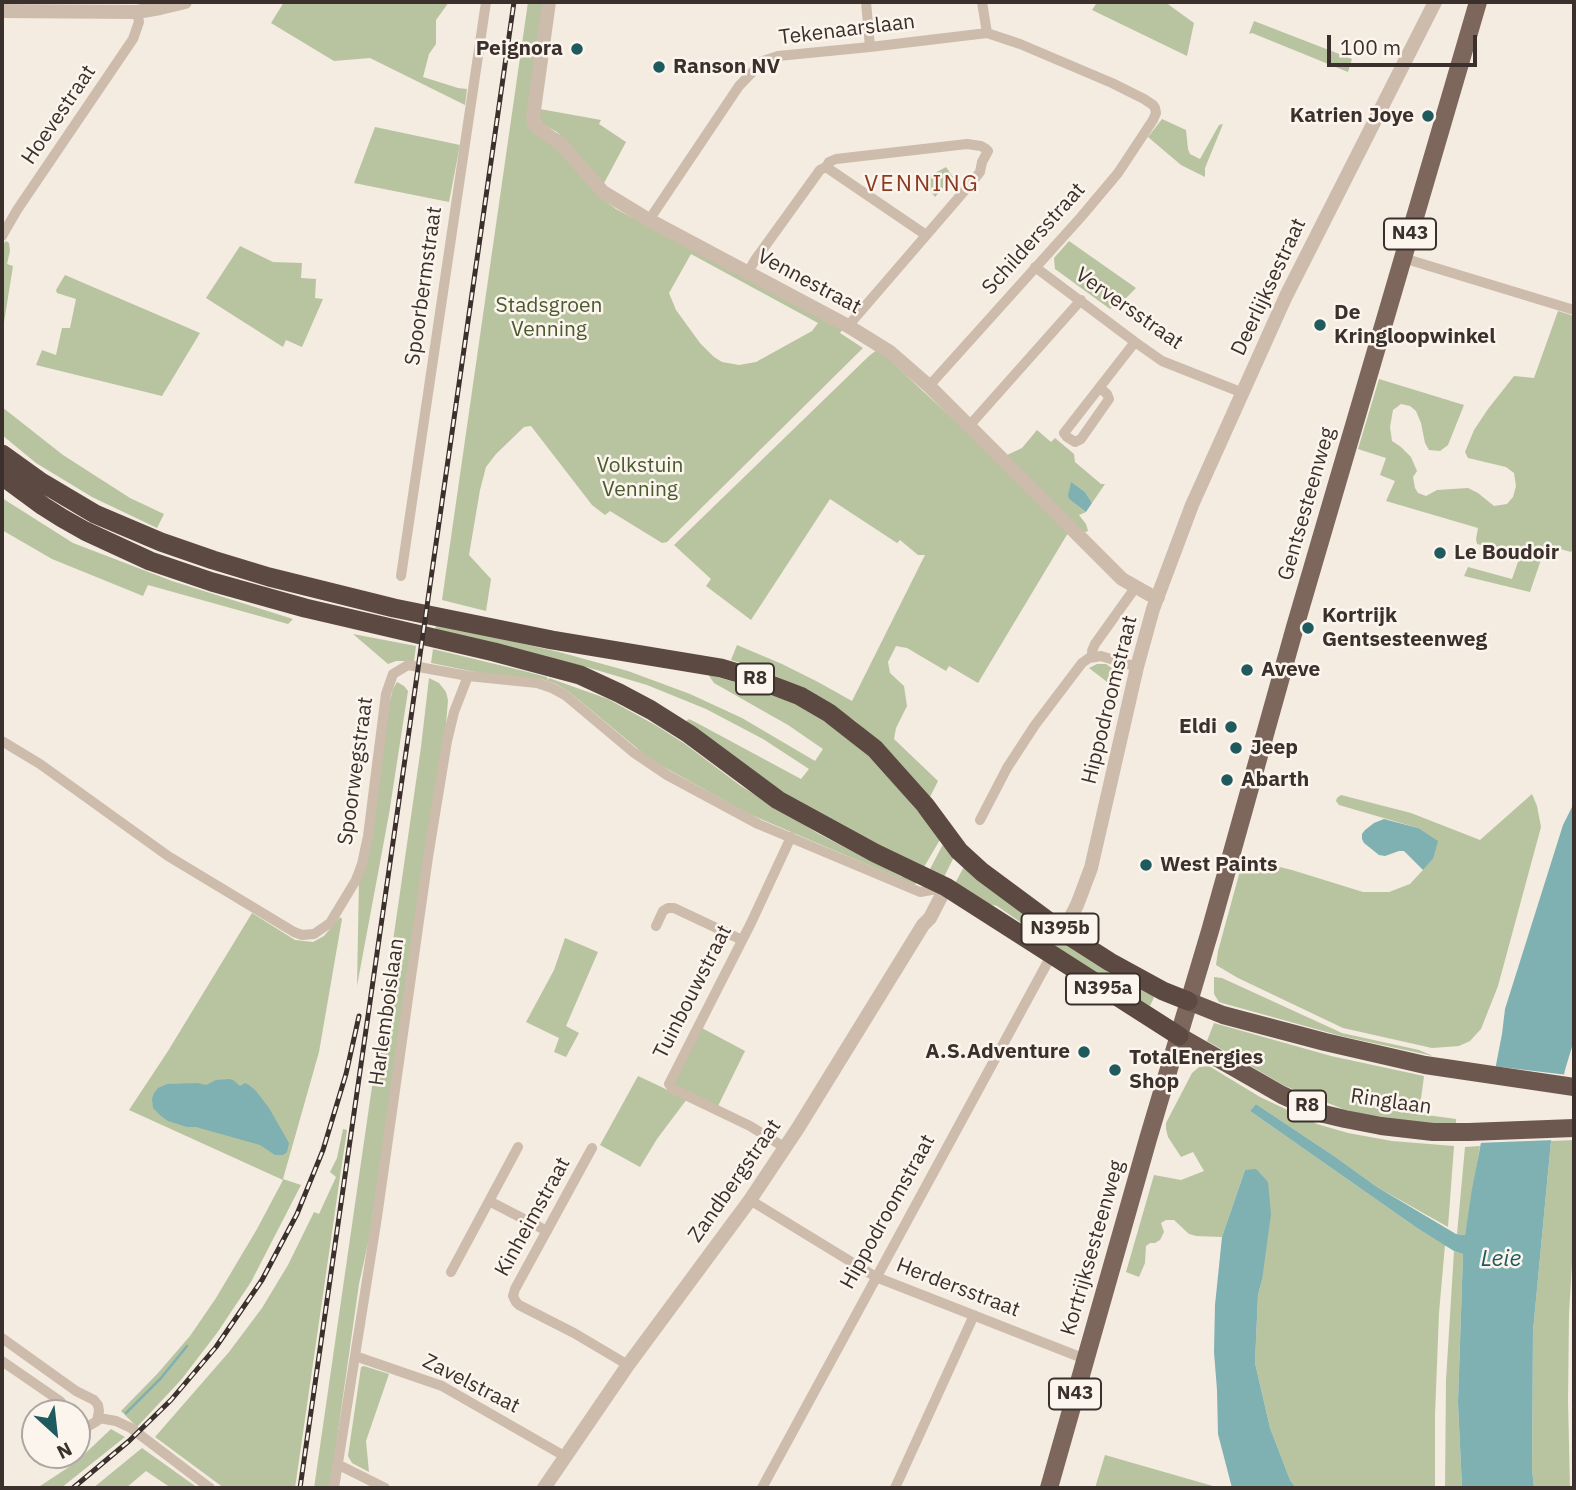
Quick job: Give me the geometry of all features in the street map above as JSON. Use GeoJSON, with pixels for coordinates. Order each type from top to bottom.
{"type":"FeatureCollection","features":[{"type":"Feature","properties":{"kind":"highway","name":"R8"},"geometry":{"type":"LineString","coordinates":[[2,454],[41,482],[95,514],[161,542],[269,577],[394,608],[552,640],[721,668],[800,696],[829,713],[875,749],[925,805],[959,851]]}},
{"type":"Feature","properties":{"kind":"highway"},"geometry":{"type":"LineString","coordinates":[[2,476],[43,506],[74,524],[150,561],[212,582],[305,608],[580,675],[651,710],[689,734],[778,800],[875,853],[946,887]]}},
{"type":"Feature","properties":{"kind":"highway","name":"N395b"},"geometry":{"type":"LineString","coordinates":[[959,851],[982,872],[1063,932],[1121,968],[1188,1001]]}},
{"type":"Feature","properties":{"kind":"highway","name":"N395a"},"geometry":{"type":"LineString","coordinates":[[946,887],[1051,956],[1181,1028]]}},
{"type":"Feature","properties":{"kind":"highway","name":"Ringlaan"},"geometry":{"type":"LineString","coordinates":[[1188,1001],[1223,1015],[1426,1065],[1574,1087]]}},
{"type":"Feature","properties":{"kind":"highway","name":"Ringlaan"},"geometry":{"type":"LineString","coordinates":[[1181,1028],[1206,1054],[1282,1095],[1324,1114],[1381,1126],[1433,1132],[1574,1128]]}},
{"type":"Feature","properties":{"kind":"main road","name":"Gentsesteenweg"},"geometry":{"type":"LineString","coordinates":[[1181,1028],[1478,2]]}},
{"type":"Feature","properties":{"kind":"main road","name":"Kortrijksesteenweg"},"geometry":{"type":"LineString","coordinates":[[1049,1488],[1181,1028]]}},
{"type":"Feature","properties":{"kind":"street"},"geometry":{"type":"LineString","coordinates":[[2,11],[137,12],[185,2]]}},
{"type":"Feature","properties":{"kind":"street","name":"Spoorbermstraat"},"geometry":{"type":"LineString","coordinates":[[401,576],[486,2]]}},
{"type":"Feature","properties":{"kind":"street","name":"Vennestraat"},"geometry":{"type":"LineString","coordinates":[[549,2],[534,124],[561,144],[603,192],[649,220],[848,326],[890,352],[929,386],[1122,579],[1135,587]]}},
{"type":"Feature","properties":{"kind":"street"},"geometry":{"type":"LineString","coordinates":[[866,2],[870,47]]}},
{"type":"Feature","properties":{"kind":"street"},"geometry":{"type":"LineString","coordinates":[[982,2],[987,33]]}},
{"type":"Feature","properties":{"kind":"street","name":"Deerlijksestraat"},"geometry":{"type":"LineString","coordinates":[[1158,597],[1192,505],[1286,296],[1435,2]]}},
{"type":"Feature","properties":{"kind":"street","name":"Hoevestraat"},"geometry":{"type":"LineString","coordinates":[[2,236],[133,39],[139,22],[137,12]]}},
{"type":"Feature","properties":{"kind":"street","name":"Tekenaarslaan"},"geometry":{"type":"LineString","coordinates":[[649,220],[739,86],[763,61],[778,55],[987,33],[1112,83],[1144,99],[1155,108]]}},
{"type":"Feature","properties":{"kind":"street","name":"Schildersstraat"},"geometry":{"type":"LineString","coordinates":[[929,386],[1118,173],[1153,120],[1155,108]]}},
{"type":"Feature","properties":{"kind":"street"},"geometry":{"type":"LineString","coordinates":[[748,272],[820,170],[829,162],[967,144],[981,146],[988,151],[980,172],[848,326]]}},
{"type":"Feature","properties":{"kind":"street"},"geometry":{"type":"LineString","coordinates":[[826,167],[926,235]]}},
{"type":"Feature","properties":{"kind":"street"},"geometry":{"type":"LineString","coordinates":[[1403,258],[1574,310]]}},
{"type":"Feature","properties":{"kind":"street","name":"Verversstraat"},"geometry":{"type":"LineString","coordinates":[[1035,267],[1162,360],[1243,393]]}},
{"type":"Feature","properties":{"kind":"street"},"geometry":{"type":"LineString","coordinates":[[969,426],[1081,300]]}},
{"type":"Feature","properties":{"kind":"street"},"geometry":{"type":"LineString","coordinates":[[1100,388],[1109,398],[1107,404],[1081,439],[1075,442],[1064,433],[1135,342]]}},
{"type":"Feature","properties":{"kind":"street"},"geometry":{"type":"LineString","coordinates":[[1093,657],[1095,644],[1135,587],[1158,597]]}},
{"type":"Feature","properties":{"kind":"street","name":"Hippodroomstraat"},"geometry":{"type":"LineString","coordinates":[[1063,932],[1091,868],[1138,667],[1158,597]]}},
{"type":"Feature","properties":{"kind":"street"},"geometry":{"type":"LineString","coordinates":[[980,820],[1007,768],[1035,725],[1082,663],[1101,656],[1138,667]]}},
{"type":"Feature","properties":{"kind":"street","name":"Spoorwegstraat"},"geometry":{"type":"LineString","coordinates":[[2,741],[40,764],[168,856],[294,932],[309,935],[330,923],[356,880],[362,864],[386,694],[393,674],[408,665],[468,676],[537,683],[552,688],[565,695],[633,752],[667,775],[758,824],[920,892],[946,887]]}},
{"type":"Feature","properties":{"kind":"street","name":"Harlemboislaan"},"geometry":{"type":"LineString","coordinates":[[334,1488],[447,741],[454,712],[468,676]]}},
{"type":"Feature","properties":{"kind":"street","name":"Tuinbouwstraat"},"geometry":{"type":"LineString","coordinates":[[784,1147],[750,1126],[673,1089],[669,1084],[791,837]]}},
{"type":"Feature","properties":{"kind":"street","name":"Zandbergstraat"},"geometry":{"type":"LineString","coordinates":[[544,1488],[628,1366],[750,1200],[798,1128],[923,925],[930,918],[946,887]]}},
{"type":"Feature","properties":{"kind":"street"},"geometry":{"type":"LineString","coordinates":[[656,926],[663,911],[672,908],[742,940]]}},
{"type":"Feature","properties":{"kind":"street","name":"Hippodroomstraat"},"geometry":{"type":"LineString","coordinates":[[762,1488],[1051,956]]}},
{"type":"Feature","properties":{"kind":"street"},"geometry":{"type":"LineString","coordinates":[[451,1272],[518,1147]]}},
{"type":"Feature","properties":{"kind":"street","name":"Kinheimstraat"},"geometry":{"type":"LineString","coordinates":[[592,1148],[514,1291],[514,1300],[628,1366]]}},
{"type":"Feature","properties":{"kind":"street","name":"Herdersstraat"},"geometry":{"type":"LineString","coordinates":[[750,1200],[876,1277],[1085,1359]]}},
{"type":"Feature","properties":{"kind":"street"},"geometry":{"type":"LineString","coordinates":[[489,1201],[547,1231]]}},
{"type":"Feature","properties":{"kind":"street"},"geometry":{"type":"LineString","coordinates":[[895,1488],[974,1315]]}},
{"type":"Feature","properties":{"kind":"street"},"geometry":{"type":"LineString","coordinates":[[2,1338],[76,1391],[94,1400],[99,1408],[99,1418],[91,1425]]}},
{"type":"Feature","properties":{"kind":"street","name":"Zavelstraat"},"geometry":{"type":"LineString","coordinates":[[355,1356],[442,1386],[566,1457]]}},
{"type":"Feature","properties":{"kind":"street"},"geometry":{"type":"LineString","coordinates":[[2,1360],[57,1399]]}},
{"type":"Feature","properties":{"kind":"street"},"geometry":{"type":"LineString","coordinates":[[99,1418],[116,1421],[131,1428],[210,1488]]}},
{"type":"Feature","properties":{"kind":"street"},"geometry":{"type":"LineString","coordinates":[[337,1466],[385,1488]]}},
{"type":"Feature","properties":{"kind":"green space"},"geometry":{"type":"Polygon","coordinates":[[[284,2],[449,2],[436,20],[436,44],[429,54],[423,77],[467,89],[465,105],[370,58],[334,61],[271,23],[284,2]]]}},
{"type":"Feature","properties":{"kind":"green space"},"geometry":{"type":"Polygon","coordinates":[[[528,2],[545,2],[527,120],[563,151],[604,200],[616,209],[842,330],[840,333],[863,348],[667,542],[662,543],[610,511],[605,515],[592,505],[531,426],[524,427],[486,467],[480,490],[469,555],[491,579],[486,611],[442,600],[528,2]],[[691,254],[669,293],[676,310],[700,343],[722,362],[739,365],[756,362],[812,331],[818,323],[691,254]]]}},
{"type":"Feature","properties":{"kind":"green space"},"geometry":{"type":"Polygon","coordinates":[[[1165,2],[1194,23],[1187,56],[1092,10],[1096,4],[1093,4],[1165,2]]]}},
{"type":"Feature","properties":{"kind":"green space"},"geometry":{"type":"Polygon","coordinates":[[[1254,21],[1352,59],[1348,72],[1249,34],[1254,21]]]}},
{"type":"Feature","properties":{"kind":"green space"},"geometry":{"type":"Polygon","coordinates":[[[540,109],[601,120],[599,124],[626,142],[603,185],[566,141],[544,125],[540,120],[540,109]]]}},
{"type":"Feature","properties":{"kind":"green space"},"geometry":{"type":"Polygon","coordinates":[[[1162,119],[1186,130],[1190,154],[1200,159],[1219,125],[1223,124],[1205,168],[1205,177],[1181,165],[1148,137],[1162,119]]]}},
{"type":"Feature","properties":{"kind":"green space"},"geometry":{"type":"Polygon","coordinates":[[[375,127],[460,145],[449,202],[354,183],[375,127]]]}},
{"type":"Feature","properties":{"kind":"green space"},"geometry":{"type":"Polygon","coordinates":[[[946,167],[953,177],[935,197],[922,180],[946,167]]]}},
{"type":"Feature","properties":{"kind":"green space"},"geometry":{"type":"Polygon","coordinates":[[[6,241],[10,251],[7,264],[13,266],[2,335],[2,245],[6,241]]]}},
{"type":"Feature","properties":{"kind":"green space"},"geometry":{"type":"Polygon","coordinates":[[[1069,241],[1136,288],[1110,309],[1055,269],[1054,258],[1069,241]]]}},
{"type":"Feature","properties":{"kind":"green space"},"geometry":{"type":"Polygon","coordinates":[[[240,246],[273,262],[302,263],[301,278],[316,279],[315,298],[323,299],[302,347],[286,340],[283,347],[206,298],[240,246]]]}},
{"type":"Feature","properties":{"kind":"green space"},"geometry":{"type":"Polygon","coordinates":[[[65,275],[200,333],[162,396],[36,365],[42,350],[56,355],[62,328],[70,328],[76,299],[57,293],[56,290],[65,275]]]}},
{"type":"Feature","properties":{"kind":"green space"},"geometry":{"type":"Polygon","coordinates":[[[1558,311],[1574,316],[1574,546],[1571,552],[1546,545],[1530,592],[1464,576],[1468,567],[1512,579],[1520,556],[1477,544],[1478,528],[1386,501],[1395,481],[1380,475],[1386,458],[1358,449],[1379,379],[1464,405],[1448,445],[1440,451],[1429,450],[1416,411],[1401,404],[1393,410],[1390,427],[1392,441],[1411,457],[1417,471],[1413,477],[1418,493],[1426,496],[1437,490],[1468,488],[1494,506],[1507,504],[1513,497],[1516,486],[1514,473],[1506,467],[1468,458],[1465,452],[1474,430],[1514,376],[1534,378],[1558,311]]]}},
{"type":"Feature","properties":{"kind":"green space"},"geometry":{"type":"Polygon","coordinates":[[[878,349],[1068,533],[978,683],[949,666],[946,671],[907,648],[896,646],[888,662],[890,673],[904,686],[907,706],[896,728],[894,739],[938,781],[930,797],[889,751],[854,720],[793,684],[731,660],[737,645],[782,664],[852,701],[925,555],[918,555],[900,540],[897,543],[830,499],[751,620],[706,586],[711,579],[674,545],[878,349]]]}},
{"type":"Feature","properties":{"kind":"green space"},"geometry":{"type":"Polygon","coordinates":[[[2,407],[63,455],[130,498],[164,514],[157,528],[92,497],[36,463],[2,435],[2,407]]]}},
{"type":"Feature","properties":{"kind":"green space"},"geometry":{"type":"Polygon","coordinates":[[[1037,430],[1051,442],[1055,438],[1074,454],[1075,462],[1101,484],[1105,484],[1092,503],[1085,492],[1071,483],[1070,500],[1086,512],[1079,515],[1088,531],[1083,533],[1007,455],[1022,448],[1037,430]]]}},
{"type":"Feature","properties":{"kind":"green space"},"geometry":{"type":"Polygon","coordinates":[[[2,498],[73,543],[172,581],[293,619],[288,624],[148,585],[143,596],[52,559],[2,530],[2,498]]]}},
{"type":"Feature","properties":{"kind":"green space"},"geometry":{"type":"Polygon","coordinates":[[[436,624],[628,671],[690,694],[742,718],[815,761],[823,749],[788,725],[714,683],[708,674],[796,704],[835,728],[872,759],[941,838],[924,867],[815,814],[777,790],[685,722],[689,719],[801,779],[809,769],[763,739],[706,709],[647,685],[583,666],[435,631],[436,624]]]}},
{"type":"Feature","properties":{"kind":"green space"},"geometry":{"type":"Polygon","coordinates":[[[353,634],[416,646],[414,661],[388,664],[353,634]]]}},
{"type":"Feature","properties":{"kind":"green space"},"geometry":{"type":"Polygon","coordinates":[[[433,649],[547,677],[548,680],[549,678],[608,699],[657,726],[741,786],[819,834],[902,877],[907,875],[917,881],[915,885],[749,814],[644,754],[556,684],[541,679],[485,674],[431,663],[433,649]]]}},
{"type":"Feature","properties":{"kind":"green space"},"geometry":{"type":"Polygon","coordinates":[[[1106,664],[1113,669],[1119,678],[1119,688],[1089,668],[1106,664]]]}},
{"type":"Feature","properties":{"kind":"green space"},"geometry":{"type":"Polygon","coordinates":[[[429,678],[439,683],[446,692],[446,725],[330,1488],[314,1488],[421,747],[429,678]]]}},
{"type":"Feature","properties":{"kind":"green space"},"geometry":{"type":"Polygon","coordinates":[[[397,682],[408,691],[389,814],[357,986],[359,879],[388,708],[397,682]]]}},
{"type":"Feature","properties":{"kind":"green space"},"geometry":{"type":"Polygon","coordinates":[[[1532,794],[1541,827],[1498,986],[1481,1029],[1470,1041],[1459,1046],[1432,1048],[1343,1028],[1216,965],[1243,860],[1292,870],[1363,892],[1389,892],[1410,884],[1433,859],[1418,828],[1339,805],[1336,801],[1341,795],[1411,813],[1480,840],[1532,794]]]}},
{"type":"Feature","properties":{"kind":"green space"},"geometry":{"type":"Polygon","coordinates":[[[945,844],[955,855],[943,879],[929,871],[945,844]]]}},
{"type":"Feature","properties":{"kind":"green space"},"geometry":{"type":"Polygon","coordinates":[[[965,865],[1155,995],[1150,1006],[1097,975],[997,906],[981,902],[954,885],[965,865]]]}},
{"type":"Feature","properties":{"kind":"green space"},"geometry":{"type":"Polygon","coordinates":[[[252,913],[295,940],[313,942],[324,936],[340,917],[342,919],[319,1052],[283,1179],[301,1185],[251,1282],[217,1333],[181,1380],[137,1427],[121,1411],[190,1336],[216,1298],[283,1180],[129,1110],[252,913]]]}},
{"type":"Feature","properties":{"kind":"green space"},"geometry":{"type":"Polygon","coordinates":[[[565,938],[598,952],[566,1026],[579,1033],[566,1057],[554,1052],[559,1038],[526,1022],[554,970],[565,938]]]}},
{"type":"Feature","properties":{"kind":"green space"},"geometry":{"type":"Polygon","coordinates":[[[1214,977],[1222,978],[1342,1033],[1419,1050],[1433,1056],[1341,1036],[1219,1002],[1214,994],[1214,977]]]}},
{"type":"Feature","properties":{"kind":"green space"},"geometry":{"type":"Polygon","coordinates":[[[1214,1023],[1331,1056],[1424,1076],[1419,1114],[1456,1119],[1456,1124],[1405,1122],[1373,1117],[1343,1109],[1285,1086],[1207,1041],[1214,1023]]]}},
{"type":"Feature","properties":{"kind":"green space"},"geometry":{"type":"Polygon","coordinates":[[[700,1027],[745,1051],[717,1108],[673,1086],[700,1027]]]}},
{"type":"Feature","properties":{"kind":"green space"},"geometry":{"type":"Polygon","coordinates":[[[1209,1066],[1260,1097],[1317,1124],[1392,1141],[1454,1146],[1448,1227],[1377,1187],[1256,1104],[1250,1111],[1445,1245],[1439,1313],[1435,1488],[1296,1488],[1290,1480],[1270,1428],[1255,1363],[1258,1295],[1262,1280],[1245,1170],[1222,1237],[1189,1234],[1174,1220],[1166,1220],[1161,1223],[1164,1232],[1160,1240],[1146,1246],[1145,1263],[1139,1277],[1126,1272],[1154,1175],[1181,1180],[1204,1171],[1193,1152],[1181,1157],[1168,1137],[1166,1123],[1192,1073],[1199,1067],[1209,1066]]]}},
{"type":"Feature","properties":{"kind":"green space"},"geometry":{"type":"Polygon","coordinates":[[[638,1076],[687,1099],[640,1167],[600,1145],[638,1076]]]}},
{"type":"Feature","properties":{"kind":"green space"},"geometry":{"type":"Polygon","coordinates":[[[343,1129],[347,1130],[295,1488],[224,1488],[155,1437],[229,1352],[262,1308],[288,1265],[314,1212],[319,1214],[336,1177],[330,1172],[337,1158],[343,1129]]]}},
{"type":"Feature","properties":{"kind":"green space"},"geometry":{"type":"Polygon","coordinates":[[[1574,1140],[1568,1400],[1570,1488],[1534,1488],[1533,1331],[1551,1141],[1574,1140]]]}},
{"type":"Feature","properties":{"kind":"green space"},"geometry":{"type":"Polygon","coordinates":[[[1480,1146],[1465,1235],[1457,1234],[1465,1147],[1480,1146]]]}},
{"type":"Feature","properties":{"kind":"green space"},"geometry":{"type":"Polygon","coordinates":[[[1454,1251],[1463,1254],[1458,1403],[1462,1488],[1445,1488],[1446,1380],[1454,1251]]]}},
{"type":"Feature","properties":{"kind":"green space"},"geometry":{"type":"Polygon","coordinates":[[[361,1367],[389,1374],[366,1441],[369,1472],[352,1463],[348,1456],[361,1367]]]}},
{"type":"Feature","properties":{"kind":"green space"},"geometry":{"type":"Polygon","coordinates":[[[111,1429],[125,1437],[91,1464],[91,1448],[111,1429]]]}},
{"type":"Feature","properties":{"kind":"green space"},"geometry":{"type":"Polygon","coordinates":[[[142,1448],[198,1488],[171,1488],[146,1471],[126,1488],[93,1488],[142,1448]]]}},
{"type":"Feature","properties":{"kind":"green space"},"geometry":{"type":"Polygon","coordinates":[[[1105,1455],[1220,1488],[1095,1488],[1105,1455]]]}},
{"type":"Feature","properties":{"kind":"green space"},"geometry":{"type":"Polygon","coordinates":[[[66,1469],[85,1469],[61,1488],[37,1488],[66,1469]]]}},
{"type":"Feature","properties":{"kind":"water"},"geometry":{"type":"Polygon","coordinates":[[[1071,482],[1085,492],[1092,503],[1086,512],[1068,496],[1071,482]]]}},
{"type":"Feature","properties":{"kind":"water","name":"Leie"},"geometry":{"type":"Polygon","coordinates":[[[1574,803],[1574,1040],[1565,1070],[1551,1141],[1533,1331],[1534,1488],[1462,1488],[1458,1403],[1463,1254],[1417,1228],[1250,1111],[1256,1104],[1377,1187],[1456,1234],[1465,1235],[1505,1009],[1563,825],[1574,803]]]}},
{"type":"Feature","properties":{"kind":"water"},"geometry":{"type":"Polygon","coordinates":[[[1384,819],[1418,828],[1438,841],[1433,859],[1423,870],[1404,851],[1379,855],[1364,843],[1362,834],[1365,830],[1384,819]]]}},
{"type":"Feature","properties":{"kind":"water"},"geometry":{"type":"Polygon","coordinates":[[[229,1079],[240,1086],[245,1083],[256,1091],[289,1143],[287,1152],[275,1155],[260,1145],[168,1121],[153,1108],[154,1093],[167,1084],[206,1085],[216,1080],[229,1079]]]}},
{"type":"Feature","properties":{"kind":"water"},"geometry":{"type":"Polygon","coordinates":[[[1256,1169],[1268,1182],[1271,1214],[1258,1295],[1255,1363],[1270,1428],[1290,1480],[1296,1488],[1232,1488],[1218,1434],[1214,1352],[1215,1305],[1222,1237],[1245,1170],[1256,1169]]]}},
{"type":"Feature","properties":{"kind":"pier"},"geometry":{"type":"Polygon","coordinates":[[[1492,1066],[1568,1075],[1555,1140],[1477,1143],[1492,1066]]]}},
{"type":"Feature","properties":{"kind":"waterway"},"geometry":{"type":"LineString","coordinates":[[126,1413],[161,1378],[187,1346]]}},
{"type":"Feature","properties":{"kind":"railway"},"geometry":{"type":"LineString","coordinates":[[300,1488],[514,2]]}},
{"type":"Feature","properties":{"kind":"railway"},"geometry":{"type":"LineString","coordinates":[[73,1488],[129,1441],[171,1400],[216,1347],[262,1280],[297,1214],[323,1150],[346,1074],[359,1016]]}},
{"type":"Feature","properties":{"kind":"place","name":"Peignora"},"geometry":{"type":"Point","coordinates":[577,49]}},
{"type":"Feature","properties":{"kind":"place","name":"Ranson NV"},"geometry":{"type":"Point","coordinates":[659,67]}},
{"type":"Feature","properties":{"kind":"place","name":"Katrien Joye"},"geometry":{"type":"Point","coordinates":[1428,116]}},
{"type":"Feature","properties":{"kind":"place","name":"De Kringloopwinkel"},"geometry":{"type":"Point","coordinates":[1320,325]}},
{"type":"Feature","properties":{"kind":"place","name":"Le Boudoir"},"geometry":{"type":"Point","coordinates":[1440,553]}},
{"type":"Feature","properties":{"kind":"place","name":"Kortrijk Gentsesteenweg"},"geometry":{"type":"Point","coordinates":[1308,628]}},
{"type":"Feature","properties":{"kind":"place","name":"Aveve"},"geometry":{"type":"Point","coordinates":[1247,670]}},
{"type":"Feature","properties":{"kind":"place","name":"Eldi"},"geometry":{"type":"Point","coordinates":[1231,727]}},
{"type":"Feature","properties":{"kind":"place","name":"Jeep"},"geometry":{"type":"Point","coordinates":[1236,748]}},
{"type":"Feature","properties":{"kind":"place","name":"Abarth"},"geometry":{"type":"Point","coordinates":[1227,780]}},
{"type":"Feature","properties":{"kind":"place","name":"West Paints"},"geometry":{"type":"Point","coordinates":[1146,865]}},
{"type":"Feature","properties":{"kind":"place","name":"A.S.Adventure"},"geometry":{"type":"Point","coordinates":[1084,1052]}},
{"type":"Feature","properties":{"kind":"place","name":"TotalEnergies Shop"},"geometry":{"type":"Point","coordinates":[1115,1070]}},
{"type":"Feature","properties":{"kind":"district","name":"VENNING"},"geometry":{"type":"Point","coordinates":[922,184]}},
{"type":"Feature","properties":{"kind":"park label","name":"Stadsgroen Venning"},"geometry":{"type":"Point","coordinates":[549,318]}},
{"type":"Feature","properties":{"kind":"park label","name":"Volkstuin Venning"},"geometry":{"type":"Point","coordinates":[640,478]}}]}
